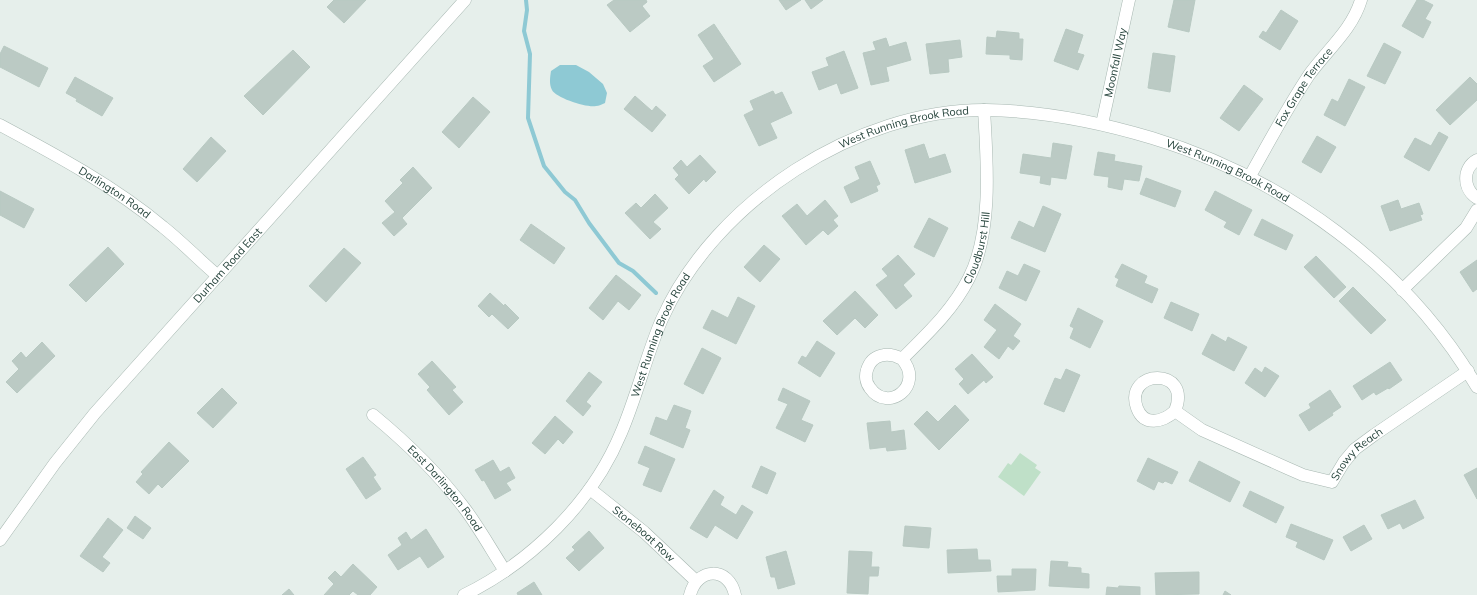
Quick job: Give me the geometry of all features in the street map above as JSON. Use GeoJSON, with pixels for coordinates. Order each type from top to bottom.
{"type":"FeatureCollection","features":[{"type":"Feature","properties":{"kind":"street","name":"Durham Road East"},"geometry":{"type":"LineString","coordinates":[[0,540],[55,463],[95,413],[465,0]]}},
{"type":"Feature","properties":{"kind":"street","name":"Moonfall Way"},"geometry":{"type":"LineString","coordinates":[[1102,124],[1129,0]]}},
{"type":"Feature","properties":{"kind":"street","name":"Fox Grape Terrace"},"geometry":{"type":"LineString","coordinates":[[1250,176],[1288,107],[1310,74],[1350,25],[1361,0]]}},
{"type":"Feature","properties":{"kind":"street","name":"West Running Brook Road"},"geometry":{"type":"LineString","coordinates":[[464,595],[482,586],[505,571],[550,534],[590,489],[620,437],[662,320],[690,271],[723,230],[788,174],[847,143],[875,131],[911,120],[940,114],[984,110],[1059,116],[1102,124],[1181,147],[1250,176],[1300,206],[1340,235],[1402,290],[1444,339],[1468,371],[1477,387]]}},
{"type":"Feature","properties":{"kind":"street","name":"Cloudburst Hill"},"geometry":{"type":"LineString","coordinates":[[902,359],[945,315],[970,277],[978,254],[984,227],[986,193],[987,151],[984,110]]}},
{"type":"Feature","properties":{"kind":"street","name":"Darlington Road"},"geometry":{"type":"LineString","coordinates":[[0,125],[80,169],[118,194],[162,226],[218,276]]}},
{"type":"Feature","properties":{"kind":"street"},"geometry":{"type":"LineString","coordinates":[[1477,160],[1468,170],[1466,176],[1467,187],[1472,195],[1477,198]]}},
{"type":"Feature","properties":{"kind":"street"},"geometry":{"type":"LineString","coordinates":[[1402,290],[1466,228],[1477,210]]}},
{"type":"Feature","properties":{"kind":"street","name":"Snowy Reach"},"geometry":{"type":"LineString","coordinates":[[1175,411],[1202,430],[1303,475],[1332,482],[1344,462],[1356,449],[1468,371]]}},
{"type":"Feature","properties":{"kind":"street","name":"East Darlington Road"},"geometry":{"type":"LineString","coordinates":[[373,415],[411,448],[448,487],[466,510],[505,571]]}},
{"type":"Feature","properties":{"kind":"street","name":"Stoneboat Row"},"geometry":{"type":"LineString","coordinates":[[590,489],[644,532],[696,581]]}},
{"type":"Feature","properties":{"kind":"street"},"geometry":{"type":"LineString","coordinates":[[690,595],[696,581],[703,576],[718,574],[729,581],[735,595]]}},
{"type":"Feature","properties":{"kind":"green space"},"geometry":{"type":"Polygon","coordinates":[[[1020,453],[1037,465],[1035,468],[1041,472],[1024,496],[998,477],[1008,463],[1011,465],[1020,453]]]}},
{"type":"Feature","properties":{"kind":"water"},"geometry":{"type":"Polygon","coordinates":[[[560,65],[576,65],[589,72],[603,84],[607,93],[605,103],[597,106],[586,105],[572,102],[555,93],[550,85],[551,71],[560,65]]]}},
{"type":"Feature","properties":{"kind":"building"},"geometry":{"type":"Polygon","coordinates":[[[334,0],[366,0],[344,23],[327,7],[334,0]]]}},
{"type":"Feature","properties":{"kind":"building"},"geometry":{"type":"Polygon","coordinates":[[[614,0],[646,0],[647,2],[642,6],[650,16],[630,32],[607,5],[614,0]]]}},
{"type":"Feature","properties":{"kind":"building"},"geometry":{"type":"Polygon","coordinates":[[[779,0],[801,0],[786,10],[779,0]]]}},
{"type":"Feature","properties":{"kind":"building"},"geometry":{"type":"Polygon","coordinates":[[[805,0],[823,0],[811,9],[805,0]]]}},
{"type":"Feature","properties":{"kind":"building"},"geometry":{"type":"Polygon","coordinates":[[[1174,0],[1195,0],[1189,32],[1168,27],[1174,0]]]}},
{"type":"Feature","properties":{"kind":"building"},"geometry":{"type":"Polygon","coordinates":[[[1417,0],[1423,0],[1433,5],[1425,19],[1431,22],[1423,38],[1402,26],[1417,0]]]}},
{"type":"Feature","properties":{"kind":"building"},"geometry":{"type":"Polygon","coordinates":[[[1281,10],[1298,21],[1280,50],[1259,37],[1263,31],[1266,33],[1281,10]]]}},
{"type":"Feature","properties":{"kind":"building"},"geometry":{"type":"Polygon","coordinates":[[[714,24],[741,64],[714,82],[703,66],[714,59],[698,35],[714,24]]]}},
{"type":"Feature","properties":{"kind":"building"},"geometry":{"type":"Polygon","coordinates":[[[1066,29],[1083,35],[1077,53],[1084,55],[1078,70],[1054,61],[1066,29]]]}},
{"type":"Feature","properties":{"kind":"building"},"geometry":{"type":"Polygon","coordinates":[[[997,31],[1019,33],[1019,39],[1023,39],[1022,60],[1010,59],[1010,55],[986,54],[987,37],[996,38],[997,31]]]}},
{"type":"Feature","properties":{"kind":"building"},"geometry":{"type":"Polygon","coordinates":[[[886,38],[889,47],[906,42],[911,60],[886,67],[889,81],[871,85],[863,53],[876,50],[873,42],[886,38]]]}},
{"type":"Feature","properties":{"kind":"building"},"geometry":{"type":"Polygon","coordinates":[[[960,40],[962,57],[948,59],[949,72],[930,74],[926,44],[960,40]]]}},
{"type":"Feature","properties":{"kind":"building"},"geometry":{"type":"Polygon","coordinates":[[[1384,43],[1401,52],[1385,84],[1367,76],[1384,43]]]}},
{"type":"Feature","properties":{"kind":"building"},"geometry":{"type":"Polygon","coordinates":[[[4,46],[48,68],[39,87],[0,67],[0,54],[4,46]]]}},
{"type":"Feature","properties":{"kind":"building"},"geometry":{"type":"Polygon","coordinates":[[[293,50],[310,67],[263,115],[244,96],[293,50]]]}},
{"type":"Feature","properties":{"kind":"building"},"geometry":{"type":"Polygon","coordinates":[[[844,51],[858,88],[841,94],[837,83],[819,90],[812,72],[829,66],[826,58],[844,51]]]}},
{"type":"Feature","properties":{"kind":"building"},"geometry":{"type":"Polygon","coordinates":[[[1153,53],[1175,56],[1170,92],[1148,88],[1153,53]]]}},
{"type":"Feature","properties":{"kind":"building"},"geometry":{"type":"Polygon","coordinates":[[[75,77],[113,98],[102,116],[76,101],[77,99],[66,93],[75,77]]]}},
{"type":"Feature","properties":{"kind":"building"},"geometry":{"type":"Polygon","coordinates":[[[1470,77],[1477,84],[1477,100],[1450,125],[1436,110],[1470,77]]]}},
{"type":"Feature","properties":{"kind":"building"},"geometry":{"type":"Polygon","coordinates":[[[1349,79],[1365,87],[1345,126],[1324,115],[1332,99],[1338,102],[1349,79]]]}},
{"type":"Feature","properties":{"kind":"building"},"geometry":{"type":"Polygon","coordinates":[[[1244,85],[1263,99],[1239,131],[1220,118],[1244,85]]]}},
{"type":"Feature","properties":{"kind":"building"},"geometry":{"type":"Polygon","coordinates":[[[773,91],[775,95],[782,92],[792,113],[770,123],[777,138],[759,146],[744,115],[754,110],[750,101],[773,91]]]}},
{"type":"Feature","properties":{"kind":"building"},"geometry":{"type":"Polygon","coordinates":[[[635,96],[652,111],[656,106],[666,115],[652,132],[624,109],[635,96]]]}},
{"type":"Feature","properties":{"kind":"building"},"geometry":{"type":"Polygon","coordinates":[[[473,97],[490,112],[459,148],[442,132],[473,97]]]}},
{"type":"Feature","properties":{"kind":"building"},"geometry":{"type":"Polygon","coordinates":[[[1439,132],[1448,137],[1429,171],[1404,157],[1415,138],[1431,146],[1439,132]]]}},
{"type":"Feature","properties":{"kind":"building"},"geometry":{"type":"Polygon","coordinates":[[[1317,136],[1336,147],[1321,173],[1302,162],[1317,136]]]}},
{"type":"Feature","properties":{"kind":"building"},"geometry":{"type":"Polygon","coordinates":[[[211,137],[226,151],[197,182],[183,169],[211,137]]]}},
{"type":"Feature","properties":{"kind":"building"},"geometry":{"type":"Polygon","coordinates":[[[1053,143],[1072,146],[1066,179],[1051,177],[1050,185],[1040,183],[1041,176],[1020,173],[1023,154],[1051,158],[1053,143]]]}},
{"type":"Feature","properties":{"kind":"building"},"geometry":{"type":"Polygon","coordinates":[[[924,144],[929,159],[945,154],[951,172],[915,183],[905,150],[924,144]]]}},
{"type":"Feature","properties":{"kind":"building"},"geometry":{"type":"Polygon","coordinates":[[[1098,152],[1115,155],[1114,161],[1142,166],[1139,181],[1124,179],[1122,190],[1108,187],[1109,177],[1094,175],[1098,152]]]}},
{"type":"Feature","properties":{"kind":"building"},"geometry":{"type":"Polygon","coordinates":[[[700,155],[716,172],[706,182],[704,179],[689,194],[675,179],[679,175],[673,168],[681,160],[687,167],[700,155]]]}},
{"type":"Feature","properties":{"kind":"building"},"geometry":{"type":"Polygon","coordinates":[[[870,161],[880,184],[876,186],[878,191],[851,203],[844,187],[860,179],[855,167],[870,161]]]}},
{"type":"Feature","properties":{"kind":"building"},"geometry":{"type":"Polygon","coordinates":[[[413,167],[432,188],[402,218],[407,224],[394,236],[382,223],[395,212],[385,201],[403,183],[400,180],[413,167]]]}},
{"type":"Feature","properties":{"kind":"building"},"geometry":{"type":"Polygon","coordinates":[[[1146,178],[1181,191],[1175,207],[1140,194],[1146,178]]]}},
{"type":"Feature","properties":{"kind":"building"},"geometry":{"type":"Polygon","coordinates":[[[0,191],[34,209],[24,228],[0,215],[0,191]]]}},
{"type":"Feature","properties":{"kind":"building"},"geometry":{"type":"Polygon","coordinates":[[[1215,191],[1252,210],[1239,235],[1224,227],[1227,222],[1205,210],[1215,191]]]}},
{"type":"Feature","properties":{"kind":"building"},"geometry":{"type":"Polygon","coordinates":[[[655,194],[668,208],[653,222],[661,229],[650,239],[625,213],[636,203],[641,208],[655,194]]]}},
{"type":"Feature","properties":{"kind":"building"},"geometry":{"type":"Polygon","coordinates":[[[825,200],[838,216],[833,220],[838,226],[828,235],[823,230],[806,245],[782,216],[797,204],[807,216],[825,200]]]}},
{"type":"Feature","properties":{"kind":"building"},"geometry":{"type":"Polygon","coordinates":[[[1398,200],[1401,209],[1419,203],[1423,214],[1420,215],[1422,220],[1390,231],[1381,206],[1398,200]]]}},
{"type":"Feature","properties":{"kind":"building"},"geometry":{"type":"Polygon","coordinates":[[[1043,206],[1061,214],[1045,252],[1011,238],[1019,221],[1034,228],[1043,206]]]}},
{"type":"Feature","properties":{"kind":"building"},"geometry":{"type":"Polygon","coordinates":[[[929,218],[948,228],[934,257],[914,247],[929,218]]]}},
{"type":"Feature","properties":{"kind":"building"},"geometry":{"type":"Polygon","coordinates":[[[1262,219],[1293,235],[1286,250],[1254,235],[1262,219]]]}},
{"type":"Feature","properties":{"kind":"building"},"geometry":{"type":"Polygon","coordinates":[[[531,224],[565,248],[554,264],[520,240],[531,224]]]}},
{"type":"Feature","properties":{"kind":"building"},"geometry":{"type":"Polygon","coordinates":[[[764,245],[780,259],[760,282],[744,267],[764,245]]]}},
{"type":"Feature","properties":{"kind":"building"},"geometry":{"type":"Polygon","coordinates":[[[108,247],[124,264],[86,302],[69,285],[108,247]]]}},
{"type":"Feature","properties":{"kind":"building"},"geometry":{"type":"Polygon","coordinates":[[[344,248],[361,263],[326,302],[309,286],[344,248]]]}},
{"type":"Feature","properties":{"kind":"building"},"geometry":{"type":"Polygon","coordinates":[[[898,255],[915,274],[903,285],[912,296],[896,309],[876,285],[888,276],[882,269],[898,255]]]}},
{"type":"Feature","properties":{"kind":"building"},"geometry":{"type":"Polygon","coordinates":[[[1316,256],[1346,287],[1334,298],[1304,267],[1316,256]]]}},
{"type":"Feature","properties":{"kind":"building"},"geometry":{"type":"Polygon","coordinates":[[[1477,260],[1477,289],[1473,292],[1460,272],[1477,260]]]}},
{"type":"Feature","properties":{"kind":"building"},"geometry":{"type":"Polygon","coordinates":[[[1024,264],[1040,271],[1026,301],[999,288],[1007,271],[1018,276],[1024,264]]]}},
{"type":"Feature","properties":{"kind":"building"},"geometry":{"type":"Polygon","coordinates":[[[1122,264],[1147,276],[1144,283],[1158,289],[1152,303],[1116,286],[1119,279],[1115,277],[1122,264]]]}},
{"type":"Feature","properties":{"kind":"building"},"geometry":{"type":"Polygon","coordinates":[[[616,275],[641,295],[629,310],[618,301],[603,320],[589,308],[616,275]]]}},
{"type":"Feature","properties":{"kind":"building"},"geometry":{"type":"Polygon","coordinates":[[[1353,287],[1386,320],[1371,334],[1339,301],[1353,287]]]}},
{"type":"Feature","properties":{"kind":"building"},"geometry":{"type":"Polygon","coordinates":[[[855,291],[878,315],[865,328],[855,318],[837,335],[823,321],[855,291]]]}},
{"type":"Feature","properties":{"kind":"building"},"geometry":{"type":"Polygon","coordinates":[[[490,293],[504,306],[505,304],[519,318],[508,329],[492,314],[489,317],[478,306],[490,293]]]}},
{"type":"Feature","properties":{"kind":"building"},"geometry":{"type":"Polygon","coordinates":[[[738,297],[755,306],[736,344],[703,328],[712,310],[728,318],[738,297]]]}},
{"type":"Feature","properties":{"kind":"building"},"geometry":{"type":"Polygon","coordinates":[[[1171,302],[1199,314],[1192,331],[1164,318],[1171,302]]]}},
{"type":"Feature","properties":{"kind":"building"},"geometry":{"type":"Polygon","coordinates":[[[995,304],[1021,324],[1013,336],[1020,341],[1013,350],[1008,346],[999,359],[984,347],[997,330],[984,320],[995,304]]]}},
{"type":"Feature","properties":{"kind":"building"},"geometry":{"type":"Polygon","coordinates":[[[1078,308],[1103,321],[1090,348],[1070,338],[1074,328],[1070,326],[1078,308]]]}},
{"type":"Feature","properties":{"kind":"building"},"geometry":{"type":"Polygon","coordinates":[[[1212,334],[1226,342],[1228,337],[1247,347],[1234,371],[1202,354],[1212,334]]]}},
{"type":"Feature","properties":{"kind":"building"},"geometry":{"type":"Polygon","coordinates":[[[817,341],[835,353],[820,377],[798,363],[802,356],[806,358],[817,341]]]}},
{"type":"Feature","properties":{"kind":"building"},"geometry":{"type":"Polygon","coordinates":[[[42,342],[55,356],[17,393],[6,382],[19,369],[12,361],[21,352],[26,358],[42,342]]]}},
{"type":"Feature","properties":{"kind":"building"},"geometry":{"type":"Polygon","coordinates":[[[702,348],[721,358],[703,394],[684,384],[702,348]]]}},
{"type":"Feature","properties":{"kind":"building"},"geometry":{"type":"Polygon","coordinates":[[[972,354],[993,377],[986,383],[984,380],[968,394],[959,384],[964,379],[955,369],[972,354]]]}},
{"type":"Feature","properties":{"kind":"building"},"geometry":{"type":"Polygon","coordinates":[[[432,361],[456,387],[452,390],[463,402],[449,415],[427,390],[430,387],[418,374],[432,361]]]}},
{"type":"Feature","properties":{"kind":"building"},"geometry":{"type":"Polygon","coordinates":[[[1390,362],[1402,380],[1389,389],[1388,388],[1376,395],[1374,392],[1362,400],[1353,386],[1390,362]]]}},
{"type":"Feature","properties":{"kind":"building"},"geometry":{"type":"Polygon","coordinates":[[[1265,367],[1279,376],[1265,397],[1245,383],[1255,368],[1262,373],[1265,367]]]}},
{"type":"Feature","properties":{"kind":"building"},"geometry":{"type":"Polygon","coordinates":[[[1066,369],[1080,375],[1064,412],[1044,404],[1055,378],[1061,380],[1066,369]]]}},
{"type":"Feature","properties":{"kind":"building"},"geometry":{"type":"Polygon","coordinates":[[[589,372],[602,382],[586,402],[591,406],[583,416],[566,401],[589,372]]]}},
{"type":"Feature","properties":{"kind":"building"},"geometry":{"type":"Polygon","coordinates":[[[222,388],[237,403],[213,428],[197,413],[222,388]]]}},
{"type":"Feature","properties":{"kind":"building"},"geometry":{"type":"Polygon","coordinates":[[[783,388],[810,401],[801,420],[813,425],[805,442],[776,428],[788,404],[778,400],[783,388]]]}},
{"type":"Feature","properties":{"kind":"building"},"geometry":{"type":"Polygon","coordinates":[[[1330,390],[1341,407],[1332,413],[1333,415],[1309,431],[1299,415],[1311,408],[1309,404],[1330,390]]]}},
{"type":"Feature","properties":{"kind":"building"},"geometry":{"type":"Polygon","coordinates":[[[674,405],[691,411],[685,428],[690,430],[683,448],[650,434],[656,417],[667,421],[674,405]]]}},
{"type":"Feature","properties":{"kind":"building"},"geometry":{"type":"Polygon","coordinates":[[[955,405],[969,420],[939,450],[914,424],[927,411],[938,422],[955,405]]]}},
{"type":"Feature","properties":{"kind":"building"},"geometry":{"type":"Polygon","coordinates":[[[555,416],[573,432],[563,444],[558,439],[545,454],[532,443],[555,416]]]}},
{"type":"Feature","properties":{"kind":"building"},"geometry":{"type":"Polygon","coordinates":[[[890,421],[891,432],[904,430],[906,449],[887,451],[886,447],[870,449],[867,423],[890,421]]]}},
{"type":"Feature","properties":{"kind":"building"},"geometry":{"type":"Polygon","coordinates":[[[169,442],[189,461],[162,488],[158,484],[149,494],[136,482],[143,474],[141,472],[169,442]]]}},
{"type":"Feature","properties":{"kind":"building"},"geometry":{"type":"Polygon","coordinates":[[[645,446],[675,459],[661,492],[643,485],[650,468],[638,463],[645,446]]]}},
{"type":"Feature","properties":{"kind":"building"},"geometry":{"type":"Polygon","coordinates":[[[363,457],[376,475],[373,477],[381,489],[366,499],[346,469],[363,457]]]}},
{"type":"Feature","properties":{"kind":"building"},"geometry":{"type":"Polygon","coordinates":[[[1148,458],[1178,472],[1172,484],[1165,481],[1163,483],[1158,481],[1154,490],[1137,481],[1148,458]]]}},
{"type":"Feature","properties":{"kind":"building"},"geometry":{"type":"Polygon","coordinates":[[[493,460],[500,472],[509,467],[515,478],[506,483],[511,490],[495,499],[484,480],[482,481],[475,470],[493,460]]]}},
{"type":"Feature","properties":{"kind":"building"},"geometry":{"type":"Polygon","coordinates":[[[1199,461],[1240,482],[1230,502],[1189,481],[1199,461]]]}},
{"type":"Feature","properties":{"kind":"building"},"geometry":{"type":"Polygon","coordinates":[[[761,466],[776,473],[767,494],[752,487],[761,466]]]}},
{"type":"Feature","properties":{"kind":"building"},"geometry":{"type":"Polygon","coordinates":[[[1477,468],[1477,499],[1464,475],[1477,468]]]}},
{"type":"Feature","properties":{"kind":"building"},"geometry":{"type":"Polygon","coordinates":[[[714,490],[724,497],[720,505],[736,515],[742,505],[753,512],[737,539],[715,525],[707,538],[690,528],[714,490]]]}},
{"type":"Feature","properties":{"kind":"building"},"geometry":{"type":"Polygon","coordinates":[[[1250,491],[1284,507],[1276,523],[1243,506],[1250,491]]]}},
{"type":"Feature","properties":{"kind":"building"},"geometry":{"type":"Polygon","coordinates":[[[1415,500],[1424,518],[1403,529],[1400,523],[1388,529],[1381,515],[1415,500]]]}},
{"type":"Feature","properties":{"kind":"building"},"geometry":{"type":"Polygon","coordinates":[[[135,516],[151,528],[143,539],[127,528],[135,516]]]}},
{"type":"Feature","properties":{"kind":"building"},"geometry":{"type":"Polygon","coordinates":[[[108,518],[123,530],[102,557],[110,563],[103,572],[80,556],[108,518]]]}},
{"type":"Feature","properties":{"kind":"building"},"geometry":{"type":"Polygon","coordinates":[[[1291,524],[1333,540],[1324,560],[1296,547],[1298,542],[1286,537],[1291,524]]]}},
{"type":"Feature","properties":{"kind":"building"},"geometry":{"type":"Polygon","coordinates":[[[1364,525],[1372,539],[1351,551],[1343,537],[1364,525]]]}},
{"type":"Feature","properties":{"kind":"building"},"geometry":{"type":"Polygon","coordinates":[[[905,526],[931,528],[929,548],[903,546],[905,526]]]}},
{"type":"Feature","properties":{"kind":"building"},"geometry":{"type":"Polygon","coordinates":[[[426,529],[444,557],[428,568],[420,556],[398,570],[388,555],[402,545],[398,538],[406,532],[411,540],[426,529]]]}},
{"type":"Feature","properties":{"kind":"building"},"geometry":{"type":"Polygon","coordinates":[[[589,531],[604,548],[579,571],[566,558],[575,550],[572,547],[589,531]]]}},
{"type":"Feature","properties":{"kind":"building"},"geometry":{"type":"Polygon","coordinates":[[[977,549],[978,560],[990,560],[991,571],[948,573],[947,550],[977,549]]]}},
{"type":"Feature","properties":{"kind":"building"},"geometry":{"type":"Polygon","coordinates":[[[786,551],[795,584],[778,589],[775,577],[771,577],[766,557],[786,551]]]}},
{"type":"Feature","properties":{"kind":"building"},"geometry":{"type":"Polygon","coordinates":[[[849,551],[872,552],[871,567],[879,567],[878,576],[869,576],[868,594],[847,593],[849,551]]]}},
{"type":"Feature","properties":{"kind":"building"},"geometry":{"type":"Polygon","coordinates":[[[1051,561],[1068,562],[1067,567],[1081,568],[1081,573],[1089,574],[1089,588],[1049,586],[1051,561]]]}},
{"type":"Feature","properties":{"kind":"building"},"geometry":{"type":"Polygon","coordinates":[[[353,564],[377,587],[370,595],[358,595],[353,591],[349,595],[324,595],[334,584],[328,578],[335,571],[341,577],[353,564]]]}},
{"type":"Feature","properties":{"kind":"building"},"geometry":{"type":"Polygon","coordinates":[[[1012,569],[1036,569],[1035,590],[998,592],[997,576],[1012,576],[1012,569]]]}},
{"type":"Feature","properties":{"kind":"building"},"geometry":{"type":"Polygon","coordinates":[[[1199,572],[1199,594],[1156,595],[1155,573],[1199,572]]]}},
{"type":"Feature","properties":{"kind":"building"},"geometry":{"type":"Polygon","coordinates":[[[534,582],[542,595],[518,595],[517,593],[534,582]]]}},
{"type":"Feature","properties":{"kind":"building"},"geometry":{"type":"Polygon","coordinates":[[[1119,586],[1140,587],[1140,595],[1106,595],[1107,587],[1118,588],[1119,586]]]}},
{"type":"Feature","properties":{"kind":"building"},"geometry":{"type":"Polygon","coordinates":[[[289,589],[294,595],[282,595],[289,589]]]}},
{"type":"Feature","properties":{"kind":"building"},"geometry":{"type":"Polygon","coordinates":[[[1225,591],[1231,595],[1223,595],[1225,591]]]}},
{"type":"Feature","properties":{"kind":"waterway"},"geometry":{"type":"LineString","coordinates":[[526,0],[527,10],[524,31],[530,54],[528,118],[544,166],[565,192],[575,200],[589,223],[619,263],[633,271],[656,293]]}}]}
